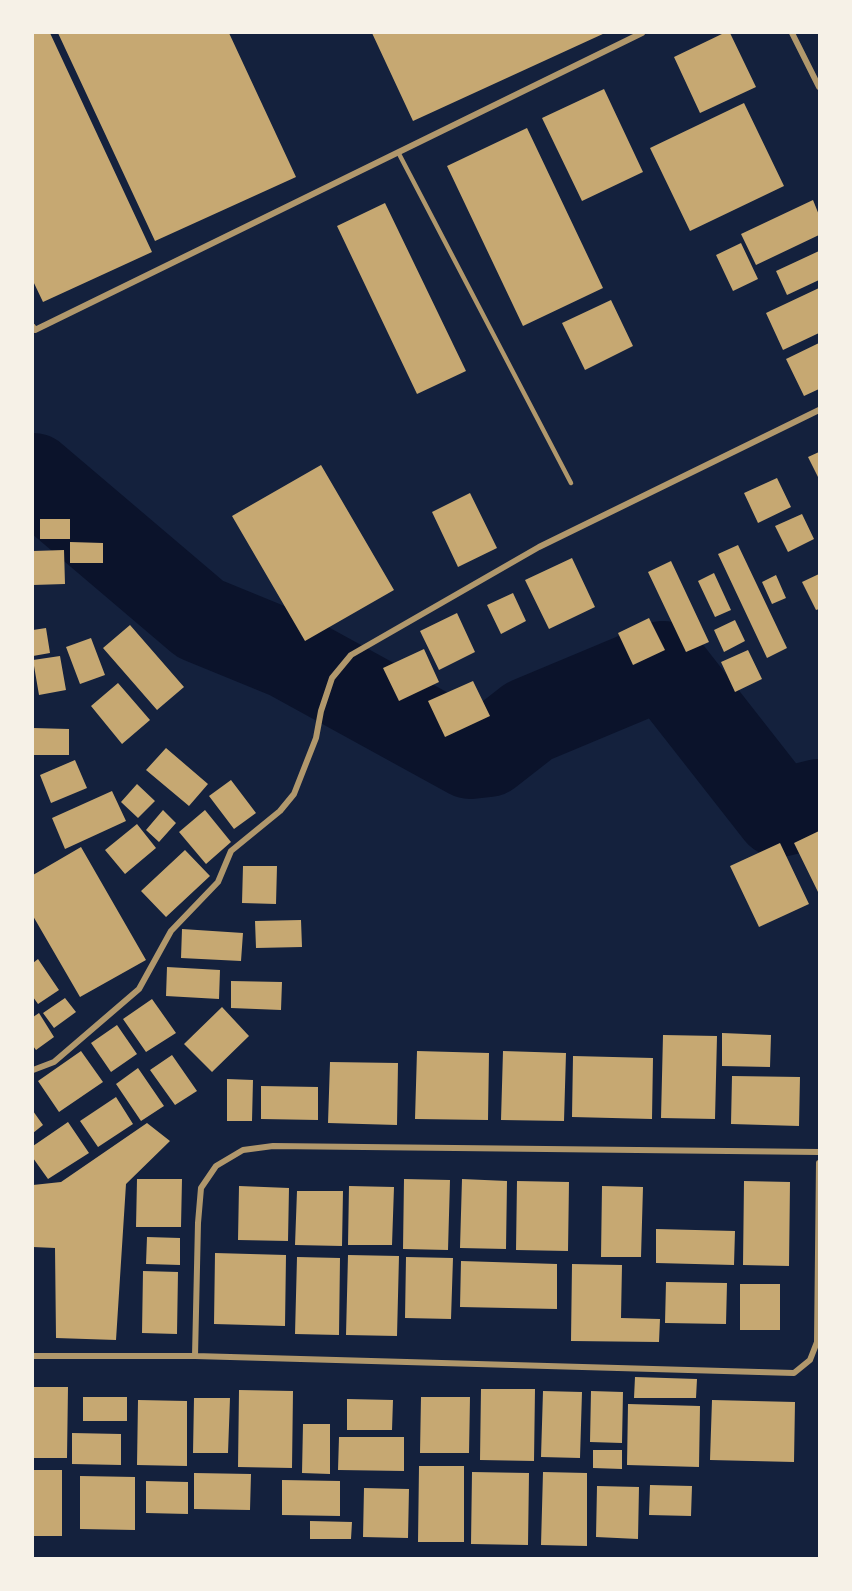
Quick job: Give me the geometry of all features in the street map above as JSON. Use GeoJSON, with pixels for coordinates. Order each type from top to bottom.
{"type":"FeatureCollection","features":[{"type":"Feature","properties":{"kind":"street"},"geometry":{"type":"LineString","coordinates":[[34,329],[642,33]]}},
{"type":"Feature","properties":{"kind":"street"},"geometry":{"type":"LineString","coordinates":[[792,33],[819,87]]}},
{"type":"Feature","properties":{"kind":"street"},"geometry":{"type":"LineString","coordinates":[[33,1070],[54,1062],[139,989],[171,931],[218,882],[231,851],[280,811],[294,794],[316,738],[321,711],[332,678],[351,655],[539,547],[819,410]]}},
{"type":"Feature","properties":{"kind":"street"},"geometry":{"type":"LineString","coordinates":[[195,1356],[201,1188],[216,1166],[243,1150],[273,1146],[819,1152]]}},
{"type":"Feature","properties":{"kind":"street"},"geometry":{"type":"LineString","coordinates":[[33,1356],[195,1356],[794,1373],[810,1360],[817,1342],[819,1163]]}},
{"type":"Feature","properties":{"kind":"lane"},"geometry":{"type":"LineString","coordinates":[[398,152],[571,483]]}},
{"type":"Feature","properties":{"kind":"building"},"geometry":{"type":"Polygon","coordinates":[[[33,33],[50,33],[152,252],[43,302],[33,281],[33,33]]]}},
{"type":"Feature","properties":{"kind":"building"},"geometry":{"type":"Polygon","coordinates":[[[58,33],[229,33],[296,177],[155,241],[58,33]]]}},
{"type":"Feature","properties":{"kind":"building"},"geometry":{"type":"Polygon","coordinates":[[[372,33],[605,33],[413,121],[372,33]]]}},
{"type":"Feature","properties":{"kind":"building"},"geometry":{"type":"Polygon","coordinates":[[[724,33],[730,33],[756,87],[700,113],[674,57],[724,33]]]}},
{"type":"Feature","properties":{"kind":"building"},"geometry":{"type":"Polygon","coordinates":[[[604,89],[643,172],[582,201],[542,118],[604,89]]]}},
{"type":"Feature","properties":{"kind":"building"},"geometry":{"type":"Polygon","coordinates":[[[744,103],[784,186],[690,231],[650,148],[744,103]]]}},
{"type":"Feature","properties":{"kind":"building"},"geometry":{"type":"Polygon","coordinates":[[[527,128],[603,288],[523,326],[447,166],[527,128]]]}},
{"type":"Feature","properties":{"kind":"building"},"geometry":{"type":"Polygon","coordinates":[[[813,200],[819,215],[819,235],[756,265],[741,234],[813,200]]]}},
{"type":"Feature","properties":{"kind":"building"},"geometry":{"type":"Polygon","coordinates":[[[385,203],[466,371],[417,394],[337,226],[385,203]]]}},
{"type":"Feature","properties":{"kind":"building"},"geometry":{"type":"Polygon","coordinates":[[[741,243],[758,279],[733,291],[716,255],[741,243]]]}},
{"type":"Feature","properties":{"kind":"building"},"geometry":{"type":"Polygon","coordinates":[[[819,251],[819,280],[787,295],[776,271],[819,251]]]}},
{"type":"Feature","properties":{"kind":"building"},"geometry":{"type":"Polygon","coordinates":[[[819,288],[819,333],[783,350],[766,313],[819,288]]]}},
{"type":"Feature","properties":{"kind":"building"},"geometry":{"type":"Polygon","coordinates":[[[611,300],[633,346],[585,370],[562,323],[611,300]]]}},
{"type":"Feature","properties":{"kind":"building"},"geometry":{"type":"Polygon","coordinates":[[[819,343],[819,389],[804,396],[786,359],[819,343]]]}},
{"type":"Feature","properties":{"kind":"building"},"geometry":{"type":"Polygon","coordinates":[[[819,452],[819,479],[808,457],[819,452]]]}},
{"type":"Feature","properties":{"kind":"building"},"geometry":{"type":"Polygon","coordinates":[[[321,465],[394,590],[305,641],[232,516],[321,465]]]}},
{"type":"Feature","properties":{"kind":"building"},"geometry":{"type":"Polygon","coordinates":[[[777,478],[791,507],[758,523],[744,493],[777,478]]]}},
{"type":"Feature","properties":{"kind":"building"},"geometry":{"type":"Polygon","coordinates":[[[470,493],[497,548],[458,567],[432,512],[470,493]]]}},
{"type":"Feature","properties":{"kind":"building"},"geometry":{"type":"Polygon","coordinates":[[[802,514],[814,539],[788,552],[775,526],[802,514]]]}},
{"type":"Feature","properties":{"kind":"building"},"geometry":{"type":"Polygon","coordinates":[[[40,519],[70,519],[70,539],[40,539],[40,519]]]}},
{"type":"Feature","properties":{"kind":"building"},"geometry":{"type":"Polygon","coordinates":[[[70,542],[103,543],[103,563],[70,563],[70,542]]]}},
{"type":"Feature","properties":{"kind":"building"},"geometry":{"type":"Polygon","coordinates":[[[738,545],[787,648],[767,658],[718,554],[738,545]]]}},
{"type":"Feature","properties":{"kind":"building"},"geometry":{"type":"Polygon","coordinates":[[[64,550],[65,584],[33,585],[33,551],[64,550]]]}},
{"type":"Feature","properties":{"kind":"building"},"geometry":{"type":"Polygon","coordinates":[[[572,558],[595,607],[549,629],[525,580],[572,558]]]}},
{"type":"Feature","properties":{"kind":"building"},"geometry":{"type":"Polygon","coordinates":[[[671,561],[709,642],[686,652],[648,572],[671,561]]]}},
{"type":"Feature","properties":{"kind":"building"},"geometry":{"type":"Polygon","coordinates":[[[714,573],[731,610],[715,617],[698,581],[714,573]]]}},
{"type":"Feature","properties":{"kind":"building"},"geometry":{"type":"Polygon","coordinates":[[[819,574],[819,609],[816,610],[802,582],[819,574]]]}},
{"type":"Feature","properties":{"kind":"building"},"geometry":{"type":"Polygon","coordinates":[[[776,575],[786,598],[772,604],[762,582],[776,575]]]}},
{"type":"Feature","properties":{"kind":"building"},"geometry":{"type":"Polygon","coordinates":[[[513,593],[526,621],[501,634],[487,605],[513,593]]]}},
{"type":"Feature","properties":{"kind":"building"},"geometry":{"type":"Polygon","coordinates":[[[457,613],[475,652],[439,670],[420,631],[457,613]]]}},
{"type":"Feature","properties":{"kind":"building"},"geometry":{"type":"Polygon","coordinates":[[[649,618],[665,650],[633,665],[618,633],[649,618]]]}},
{"type":"Feature","properties":{"kind":"building"},"geometry":{"type":"Polygon","coordinates":[[[735,620],[745,641],[724,652],[714,630],[735,620]]]}},
{"type":"Feature","properties":{"kind":"building"},"geometry":{"type":"Polygon","coordinates":[[[130,625],[184,687],[157,710],[103,648],[130,625]]]}},
{"type":"Feature","properties":{"kind":"building"},"geometry":{"type":"Polygon","coordinates":[[[46,628],[50,653],[33,656],[33,630],[46,628]]]}},
{"type":"Feature","properties":{"kind":"building"},"geometry":{"type":"Polygon","coordinates":[[[91,638],[105,675],[80,684],[66,647],[91,638]]]}},
{"type":"Feature","properties":{"kind":"building"},"geometry":{"type":"Polygon","coordinates":[[[424,649],[439,682],[399,701],[383,668],[424,649]]]}},
{"type":"Feature","properties":{"kind":"building"},"geometry":{"type":"Polygon","coordinates":[[[748,650],[762,679],[735,692],[721,662],[748,650]]]}},
{"type":"Feature","properties":{"kind":"building"},"geometry":{"type":"Polygon","coordinates":[[[60,656],[66,690],[39,695],[33,660],[60,656]]]}},
{"type":"Feature","properties":{"kind":"building"},"geometry":{"type":"Polygon","coordinates":[[[473,681],[490,716],[445,737],[428,701],[473,681]]]}},
{"type":"Feature","properties":{"kind":"building"},"geometry":{"type":"Polygon","coordinates":[[[118,683],[150,720],[122,744],[91,706],[118,683]]]}},
{"type":"Feature","properties":{"kind":"building"},"geometry":{"type":"Polygon","coordinates":[[[33,728],[69,729],[69,755],[33,755],[33,728]]]}},
{"type":"Feature","properties":{"kind":"building"},"geometry":{"type":"Polygon","coordinates":[[[166,748],[208,784],[189,806],[146,770],[166,748]]]}},
{"type":"Feature","properties":{"kind":"building"},"geometry":{"type":"Polygon","coordinates":[[[75,760],[87,788],[51,803],[40,775],[75,760]]]}},
{"type":"Feature","properties":{"kind":"building"},"geometry":{"type":"Polygon","coordinates":[[[231,780],[256,813],[234,829],[209,796],[231,780]]]}},
{"type":"Feature","properties":{"kind":"building"},"geometry":{"type":"Polygon","coordinates":[[[137,784],[155,801],[138,818],[121,802],[137,784]]]}},
{"type":"Feature","properties":{"kind":"building"},"geometry":{"type":"Polygon","coordinates":[[[112,791],[126,821],[65,849],[52,818],[112,791]]]}},
{"type":"Feature","properties":{"kind":"building"},"geometry":{"type":"Polygon","coordinates":[[[163,810],[176,823],[159,842],[146,830],[163,810]]]}},
{"type":"Feature","properties":{"kind":"building"},"geometry":{"type":"Polygon","coordinates":[[[205,810],[231,842],[206,864],[179,832],[205,810]]]}},
{"type":"Feature","properties":{"kind":"building"},"geometry":{"type":"Polygon","coordinates":[[[137,824],[156,848],[125,874],[105,850],[137,824]]]}},
{"type":"Feature","properties":{"kind":"building"},"geometry":{"type":"Polygon","coordinates":[[[819,831],[819,894],[794,843],[819,831]]]}},
{"type":"Feature","properties":{"kind":"building"},"geometry":{"type":"Polygon","coordinates":[[[780,843],[809,904],[759,927],[730,866],[780,843]]]}},
{"type":"Feature","properties":{"kind":"building"},"geometry":{"type":"Polygon","coordinates":[[[81,847],[146,960],[80,997],[33,916],[33,875],[81,847]]]}},
{"type":"Feature","properties":{"kind":"building"},"geometry":{"type":"Polygon","coordinates":[[[185,850],[210,876],[166,917],[141,891],[185,850]]]}},
{"type":"Feature","properties":{"kind":"building"},"geometry":{"type":"Polygon","coordinates":[[[243,866],[277,866],[276,904],[242,903],[243,866]]]}},
{"type":"Feature","properties":{"kind":"building"},"geometry":{"type":"Polygon","coordinates":[[[301,920],[302,947],[256,948],[255,921],[301,920]]]}},
{"type":"Feature","properties":{"kind":"building"},"geometry":{"type":"Polygon","coordinates":[[[182,929],[243,933],[241,961],[181,958],[182,929]]]}},
{"type":"Feature","properties":{"kind":"building"},"geometry":{"type":"Polygon","coordinates":[[[38,959],[59,990],[38,1004],[33,997],[33,963],[38,959]]]}},
{"type":"Feature","properties":{"kind":"building"},"geometry":{"type":"Polygon","coordinates":[[[167,967],[220,970],[219,999],[166,996],[167,967]]]}},
{"type":"Feature","properties":{"kind":"building"},"geometry":{"type":"Polygon","coordinates":[[[231,981],[282,982],[281,1010],[231,1008],[231,981]]]}},
{"type":"Feature","properties":{"kind":"building"},"geometry":{"type":"Polygon","coordinates":[[[65,998],[76,1012],[54,1028],[43,1013],[65,998]]]}},
{"type":"Feature","properties":{"kind":"building"},"geometry":{"type":"Polygon","coordinates":[[[152,999],[176,1033],[146,1052],[123,1019],[152,999]]]}},
{"type":"Feature","properties":{"kind":"building"},"geometry":{"type":"Polygon","coordinates":[[[222,1007],[249,1036],[212,1072],[184,1044],[222,1007]]]}},
{"type":"Feature","properties":{"kind":"building"},"geometry":{"type":"Polygon","coordinates":[[[39,1013],[54,1037],[36,1050],[33,1046],[33,1017],[39,1013]]]}},
{"type":"Feature","properties":{"kind":"building"},"geometry":{"type":"Polygon","coordinates":[[[117,1025],[137,1054],[111,1072],[91,1043],[117,1025]]]}},
{"type":"Feature","properties":{"kind":"building"},"geometry":{"type":"Polygon","coordinates":[[[722,1033],[771,1035],[770,1067],[722,1066],[722,1033]]]}},
{"type":"Feature","properties":{"kind":"building"},"geometry":{"type":"Polygon","coordinates":[[[663,1035],[717,1036],[715,1119],[661,1118],[663,1035]]]}},
{"type":"Feature","properties":{"kind":"building"},"geometry":{"type":"Polygon","coordinates":[[[81,1051],[103,1082],[59,1112],[38,1081],[81,1051]]]}},
{"type":"Feature","properties":{"kind":"building"},"geometry":{"type":"Polygon","coordinates":[[[417,1051],[489,1053],[488,1120],[415,1119],[417,1051]]]}},
{"type":"Feature","properties":{"kind":"building"},"geometry":{"type":"Polygon","coordinates":[[[503,1051],[566,1053],[564,1121],[501,1120],[503,1051]]]}},
{"type":"Feature","properties":{"kind":"building"},"geometry":{"type":"Polygon","coordinates":[[[172,1055],[197,1091],[175,1105],[150,1070],[172,1055]]]}},
{"type":"Feature","properties":{"kind":"building"},"geometry":{"type":"Polygon","coordinates":[[[573,1056],[653,1058],[652,1119],[572,1117],[573,1056]]]}},
{"type":"Feature","properties":{"kind":"building"},"geometry":{"type":"Polygon","coordinates":[[[330,1062],[398,1063],[397,1125],[328,1123],[330,1062]]]}},
{"type":"Feature","properties":{"kind":"building"},"geometry":{"type":"Polygon","coordinates":[[[138,1068],[164,1106],[141,1121],[116,1084],[138,1068]]]}},
{"type":"Feature","properties":{"kind":"building"},"geometry":{"type":"Polygon","coordinates":[[[732,1076],[800,1077],[799,1126],[731,1124],[732,1076]]]}},
{"type":"Feature","properties":{"kind":"building"},"geometry":{"type":"Polygon","coordinates":[[[227,1079],[253,1080],[252,1121],[227,1121],[227,1079]]]}},
{"type":"Feature","properties":{"kind":"building"},"geometry":{"type":"Polygon","coordinates":[[[261,1086],[318,1087],[318,1120],[261,1119],[261,1086]]]}},
{"type":"Feature","properties":{"kind":"building"},"geometry":{"type":"Polygon","coordinates":[[[116,1097],[133,1124],[98,1147],[80,1121],[116,1097]]]}},
{"type":"Feature","properties":{"kind":"building"},"geometry":{"type":"Polygon","coordinates":[[[33,1111],[43,1125],[33,1133],[33,1111]]]}},
{"type":"Feature","properties":{"kind":"building"},"geometry":{"type":"Polygon","coordinates":[[[68,1122],[89,1153],[48,1179],[33,1158],[33,1146],[68,1122]]]}},
{"type":"Feature","properties":{"kind":"building"},"geometry":{"type":"Polygon","coordinates":[[[147,1123],[170,1141],[126,1184],[116,1340],[56,1338],[55,1248],[33,1247],[33,1185],[61,1182],[147,1123]]]}},
{"type":"Feature","properties":{"kind":"building"},"geometry":{"type":"Polygon","coordinates":[[[137,1179],[182,1179],[181,1227],[136,1227],[137,1179]]]}},
{"type":"Feature","properties":{"kind":"building"},"geometry":{"type":"Polygon","coordinates":[[[404,1179],[450,1180],[448,1250],[403,1249],[404,1179]]]}},
{"type":"Feature","properties":{"kind":"building"},"geometry":{"type":"Polygon","coordinates":[[[462,1179],[507,1181],[506,1249],[460,1248],[462,1179]]]}},
{"type":"Feature","properties":{"kind":"building"},"geometry":{"type":"Polygon","coordinates":[[[517,1181],[569,1182],[568,1251],[516,1250],[517,1181]]]}},
{"type":"Feature","properties":{"kind":"building"},"geometry":{"type":"Polygon","coordinates":[[[744,1181],[790,1182],[789,1266],[743,1265],[744,1181]]]}},
{"type":"Feature","properties":{"kind":"building"},"geometry":{"type":"Polygon","coordinates":[[[239,1186],[289,1188],[288,1241],[238,1240],[239,1186]]]}},
{"type":"Feature","properties":{"kind":"building"},"geometry":{"type":"Polygon","coordinates":[[[349,1186],[394,1187],[392,1245],[348,1245],[349,1186]]]}},
{"type":"Feature","properties":{"kind":"building"},"geometry":{"type":"Polygon","coordinates":[[[602,1186],[643,1187],[641,1257],[601,1257],[602,1186]]]}},
{"type":"Feature","properties":{"kind":"building"},"geometry":{"type":"Polygon","coordinates":[[[297,1191],[343,1191],[342,1246],[295,1245],[297,1191]]]}},
{"type":"Feature","properties":{"kind":"building"},"geometry":{"type":"Polygon","coordinates":[[[656,1229],[735,1231],[734,1265],[656,1263],[656,1229]]]}},
{"type":"Feature","properties":{"kind":"building"},"geometry":{"type":"Polygon","coordinates":[[[147,1237],[180,1238],[180,1265],[146,1264],[147,1237]]]}},
{"type":"Feature","properties":{"kind":"building"},"geometry":{"type":"Polygon","coordinates":[[[215,1253],[286,1255],[285,1326],[214,1324],[215,1253]]]}},
{"type":"Feature","properties":{"kind":"building"},"geometry":{"type":"Polygon","coordinates":[[[348,1255],[399,1256],[397,1336],[346,1335],[348,1255]]]}},
{"type":"Feature","properties":{"kind":"building"},"geometry":{"type":"Polygon","coordinates":[[[297,1257],[340,1258],[339,1335],[295,1334],[297,1257]]]}},
{"type":"Feature","properties":{"kind":"building"},"geometry":{"type":"Polygon","coordinates":[[[406,1257],[453,1258],[451,1319],[405,1318],[406,1257]]]}},
{"type":"Feature","properties":{"kind":"building"},"geometry":{"type":"Polygon","coordinates":[[[461,1261],[557,1264],[557,1309],[460,1307],[461,1261]]]}},
{"type":"Feature","properties":{"kind":"building"},"geometry":{"type":"Polygon","coordinates":[[[572,1264],[622,1265],[621,1318],[660,1319],[659,1342],[571,1341],[572,1264]]]}},
{"type":"Feature","properties":{"kind":"building"},"geometry":{"type":"Polygon","coordinates":[[[143,1271],[178,1272],[177,1334],[142,1333],[143,1271]]]}},
{"type":"Feature","properties":{"kind":"building"},"geometry":{"type":"Polygon","coordinates":[[[666,1282],[727,1283],[726,1324],[665,1323],[666,1282]]]}},
{"type":"Feature","properties":{"kind":"building"},"geometry":{"type":"Polygon","coordinates":[[[740,1284],[780,1284],[780,1330],[740,1330],[740,1284]]]}},
{"type":"Feature","properties":{"kind":"building"},"geometry":{"type":"Polygon","coordinates":[[[635,1377],[697,1379],[696,1398],[634,1398],[635,1377]]]}},
{"type":"Feature","properties":{"kind":"building"},"geometry":{"type":"Polygon","coordinates":[[[33,1387],[68,1387],[67,1458],[33,1458],[33,1387]]]}},
{"type":"Feature","properties":{"kind":"building"},"geometry":{"type":"Polygon","coordinates":[[[481,1389],[535,1389],[534,1461],[480,1460],[481,1389]]]}},
{"type":"Feature","properties":{"kind":"building"},"geometry":{"type":"Polygon","coordinates":[[[239,1390],[293,1391],[292,1468],[238,1467],[239,1390]]]}},
{"type":"Feature","properties":{"kind":"building"},"geometry":{"type":"Polygon","coordinates":[[[543,1391],[582,1392],[580,1458],[541,1457],[543,1391]]]}},
{"type":"Feature","properties":{"kind":"building"},"geometry":{"type":"Polygon","coordinates":[[[591,1391],[623,1392],[622,1443],[590,1442],[591,1391]]]}},
{"type":"Feature","properties":{"kind":"building"},"geometry":{"type":"Polygon","coordinates":[[[83,1397],[127,1397],[127,1421],[83,1421],[83,1397]]]}},
{"type":"Feature","properties":{"kind":"building"},"geometry":{"type":"Polygon","coordinates":[[[421,1397],[470,1397],[469,1453],[420,1453],[421,1397]]]}},
{"type":"Feature","properties":{"kind":"building"},"geometry":{"type":"Polygon","coordinates":[[[194,1398],[230,1398],[228,1453],[193,1453],[194,1398]]]}},
{"type":"Feature","properties":{"kind":"building"},"geometry":{"type":"Polygon","coordinates":[[[347,1399],[393,1400],[392,1430],[347,1430],[347,1399]]]}},
{"type":"Feature","properties":{"kind":"building"},"geometry":{"type":"Polygon","coordinates":[[[138,1400],[187,1401],[187,1466],[137,1465],[138,1400]]]}},
{"type":"Feature","properties":{"kind":"building"},"geometry":{"type":"Polygon","coordinates":[[[712,1400],[795,1402],[794,1462],[710,1460],[712,1400]]]}},
{"type":"Feature","properties":{"kind":"building"},"geometry":{"type":"Polygon","coordinates":[[[628,1404],[700,1406],[699,1467],[627,1465],[628,1404]]]}},
{"type":"Feature","properties":{"kind":"building"},"geometry":{"type":"Polygon","coordinates":[[[303,1424],[330,1424],[330,1474],[302,1473],[303,1424]]]}},
{"type":"Feature","properties":{"kind":"building"},"geometry":{"type":"Polygon","coordinates":[[[72,1433],[121,1434],[121,1465],[72,1464],[72,1433]]]}},
{"type":"Feature","properties":{"kind":"building"},"geometry":{"type":"Polygon","coordinates":[[[339,1437],[404,1437],[404,1471],[338,1470],[339,1437]]]}},
{"type":"Feature","properties":{"kind":"building"},"geometry":{"type":"Polygon","coordinates":[[[593,1450],[622,1450],[622,1469],[593,1468],[593,1450]]]}},
{"type":"Feature","properties":{"kind":"building"},"geometry":{"type":"Polygon","coordinates":[[[419,1466],[464,1466],[464,1542],[418,1542],[419,1466]]]}},
{"type":"Feature","properties":{"kind":"building"},"geometry":{"type":"Polygon","coordinates":[[[33,1470],[62,1470],[62,1536],[33,1536],[33,1470]]]}},
{"type":"Feature","properties":{"kind":"building"},"geometry":{"type":"Polygon","coordinates":[[[472,1472],[529,1473],[528,1545],[471,1544],[472,1472]]]}},
{"type":"Feature","properties":{"kind":"building"},"geometry":{"type":"Polygon","coordinates":[[[543,1472],[587,1473],[587,1546],[541,1545],[543,1472]]]}},
{"type":"Feature","properties":{"kind":"building"},"geometry":{"type":"Polygon","coordinates":[[[194,1473],[251,1474],[250,1510],[194,1509],[194,1473]]]}},
{"type":"Feature","properties":{"kind":"building"},"geometry":{"type":"Polygon","coordinates":[[[80,1476],[135,1477],[135,1530],[80,1529],[80,1476]]]}},
{"type":"Feature","properties":{"kind":"building"},"geometry":{"type":"Polygon","coordinates":[[[282,1480],[340,1481],[340,1516],[282,1515],[282,1480]]]}},
{"type":"Feature","properties":{"kind":"building"},"geometry":{"type":"Polygon","coordinates":[[[146,1481],[188,1482],[188,1514],[146,1513],[146,1481]]]}},
{"type":"Feature","properties":{"kind":"building"},"geometry":{"type":"Polygon","coordinates":[[[650,1485],[692,1486],[691,1516],[649,1515],[650,1485]]]}},
{"type":"Feature","properties":{"kind":"building"},"geometry":{"type":"Polygon","coordinates":[[[597,1486],[639,1487],[638,1539],[596,1537],[597,1486]]]}},
{"type":"Feature","properties":{"kind":"building"},"geometry":{"type":"Polygon","coordinates":[[[364,1488],[409,1489],[408,1538],[363,1537],[364,1488]]]}},
{"type":"Feature","properties":{"kind":"building"},"geometry":{"type":"Polygon","coordinates":[[[310,1521],[352,1522],[351,1539],[310,1539],[310,1521]]]}},
{"type":"Feature","properties":{"kind":"waterway"},"geometry":{"type":"LineString","coordinates":[[33,477],[200,619],[288,655],[470,755],[488,753],[529,721],[663,665],[779,813],[819,803]]}}]}
